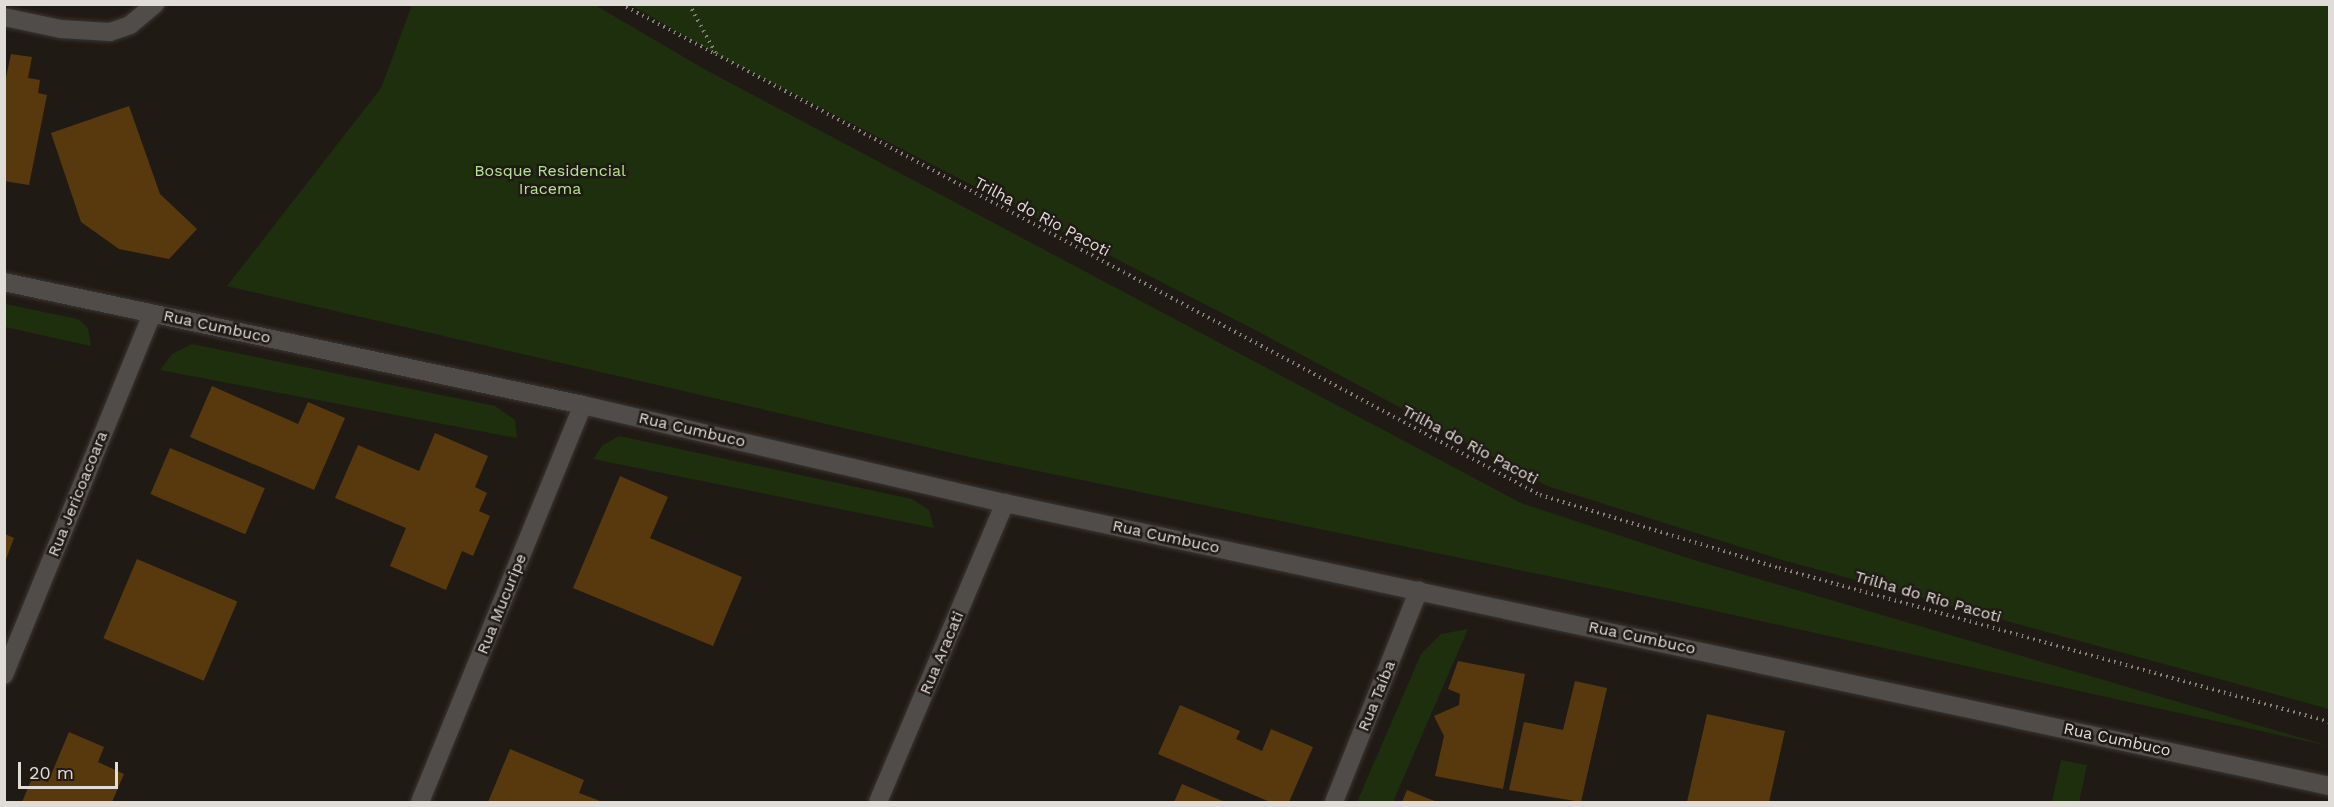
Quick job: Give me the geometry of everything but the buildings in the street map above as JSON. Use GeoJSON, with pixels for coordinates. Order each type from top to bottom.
{"type":"FeatureCollection","features":[{"type":"Feature","properties":{"kind":"street"},"geometry":{"type":"LineString","coordinates":[[4,17],[60,28],[110,32],[130,24],[155,4]]}},
{"type":"Feature","properties":{"kind":"street","name":"Rua Cumbuco"},"geometry":{"type":"LineString","coordinates":[[4,282],[583,405],[1005,503],[2330,786]]}},
{"type":"Feature","properties":{"kind":"street","name":"Rua Jericoacoara"},"geometry":{"type":"LineString","coordinates":[[4,675],[152,314]]}},
{"type":"Feature","properties":{"kind":"street","name":"Rua Mucuripe"},"geometry":{"type":"LineString","coordinates":[[420,802],[583,405]]}},
{"type":"Feature","properties":{"kind":"street","name":"Rua Aracati"},"geometry":{"type":"LineString","coordinates":[[878,802],[1005,503]]}},
{"type":"Feature","properties":{"kind":"street","name":"Rua Taíba"},"geometry":{"type":"LineString","coordinates":[[1334,802],[1419,590]]}},
{"type":"Feature","properties":{"kind":"path","name":"Trilha do Rio Pacoti"},"geometry":{"type":"LineString","coordinates":[[621,4],[1540,495],[1779,568],[2330,722]]}},
{"type":"Feature","properties":{"kind":"path"},"geometry":{"type":"LineString","coordinates":[[689,4],[716,54]]}},
{"type":"Feature","properties":{"kind":"green space","name":"Bosque Residencial Iracema"},"geometry":{"type":"Polygon","coordinates":[[[412,5],[595,5],[706,70],[1521,503],[1694,560],[2329,746],[1684,604],[970,457],[227,286],[381,88],[412,5]]]}},
{"type":"Feature","properties":{"kind":"green space"},"geometry":{"type":"Polygon","coordinates":[[[631,5],[2329,5],[2329,709],[1779,559],[1547,486],[1259,332],[716,54],[631,5]]]}},
{"type":"Feature","properties":{"kind":"green space"},"geometry":{"type":"Polygon","coordinates":[[[5,304],[78,319],[88,328],[91,346],[5,327],[5,304]]]}},
{"type":"Feature","properties":{"kind":"green space"},"geometry":{"type":"Polygon","coordinates":[[[192,344],[495,406],[515,420],[517,438],[160,370],[172,354],[192,344]]]}},
{"type":"Feature","properties":{"kind":"green space"},"geometry":{"type":"Polygon","coordinates":[[[619,436],[912,499],[929,510],[934,528],[593,459],[603,445],[619,436]]]}},
{"type":"Feature","properties":{"kind":"green space"},"geometry":{"type":"Polygon","coordinates":[[[1468,629],[1393,802],[1357,802],[1421,654],[1441,634],[1468,629]]]}},
{"type":"Feature","properties":{"kind":"green space"},"geometry":{"type":"Polygon","coordinates":[[[2061,760],[2087,765],[2079,802],[2052,802],[2061,760]]]}}]}
